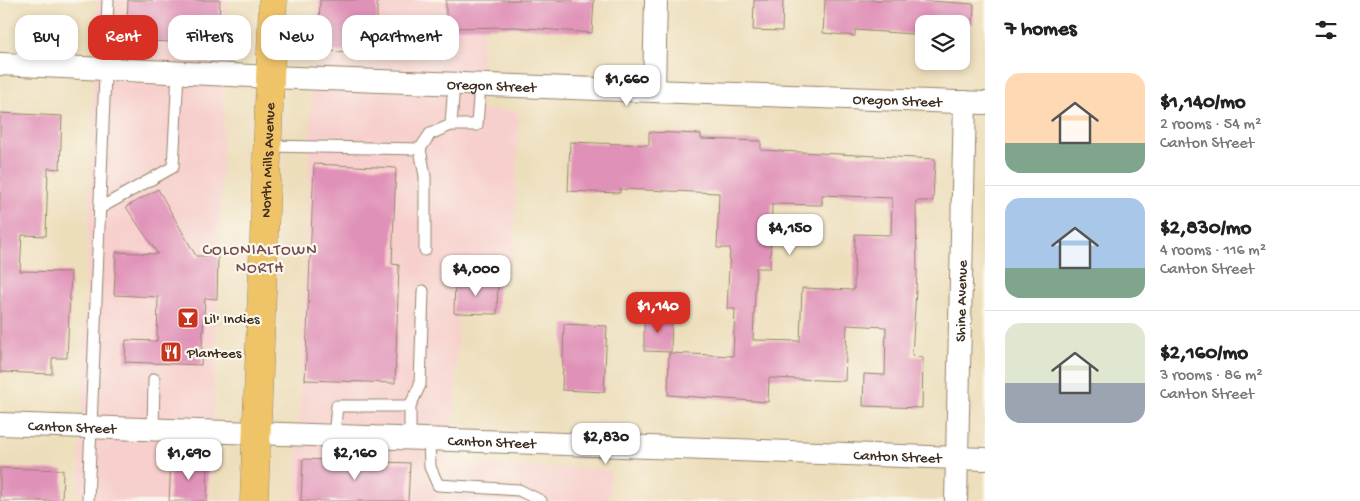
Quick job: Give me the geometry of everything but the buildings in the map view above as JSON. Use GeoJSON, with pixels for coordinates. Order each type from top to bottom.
{"type":"FeatureCollection","features":[{"type":"Feature","properties":{"kind":"main road","name":"North Mills Avenue"},"geometry":{"type":"LineString","coordinates":[[254,501],[273,0]]}},
{"type":"Feature","properties":{"kind":"street"},"geometry":{"type":"LineString","coordinates":[[654,89],[656,0]]}},
{"type":"Feature","properties":{"kind":"street","name":"Oregon Street"},"geometry":{"type":"LineString","coordinates":[[0,64],[271,77],[654,89],[975,102]]}},
{"type":"Feature","properties":{"kind":"street","name":"Shine Avenue"},"geometry":{"type":"LineString","coordinates":[[956,501],[959,312],[975,102]]}},
{"type":"Feature","properties":{"kind":"street","name":"Canton Street"},"geometry":{"type":"LineString","coordinates":[[0,424],[985,459]]}},
{"type":"Feature","properties":{"kind":"lane"},"geometry":{"type":"LineString","coordinates":[[88,501],[108,0]]}},
{"type":"Feature","properties":{"kind":"lane"},"geometry":{"type":"LineString","coordinates":[[100,208],[173,167],[178,73]]}},
{"type":"Feature","properties":{"kind":"lane"},"geometry":{"type":"LineString","coordinates":[[451,125],[454,83]]}},
{"type":"Feature","properties":{"kind":"lane"},"geometry":{"type":"LineString","coordinates":[[425,250],[425,176],[420,149],[430,134],[451,125],[477,125],[480,84]]}},
{"type":"Feature","properties":{"kind":"lane"},"geometry":{"type":"LineString","coordinates":[[268,146],[420,149]]}},
{"type":"Feature","properties":{"kind":"lane"},"geometry":{"type":"LineString","coordinates":[[423,291],[420,385],[410,406],[419,440],[438,485],[518,495],[541,501]]}},
{"type":"Feature","properties":{"kind":"lane"},"geometry":{"type":"LineString","coordinates":[[153,430],[154,378]]}},
{"type":"Feature","properties":{"kind":"lane"},"geometry":{"type":"LineString","coordinates":[[334,436],[337,406],[410,406]]}},
{"type":"Feature","properties":{"kind":"shaded area"},"geometry":{"type":"Polygon","coordinates":[[[97,0],[228,0],[227,15],[168,15],[168,60],[226,60],[210,501],[78,501],[95,60],[158,60],[158,15],[96,15],[97,0]]]}},
{"type":"Feature","properties":{"kind":"shaded area"},"geometry":{"type":"Polygon","coordinates":[[[315,0],[484,0],[480,109],[519,112],[513,264],[460,262],[453,464],[610,470],[609,501],[296,501],[313,60],[332,60],[332,15],[314,15],[315,0]]]}},
{"type":"Feature","properties":{"kind":"place","name":"Lil' Indies"},"geometry":{"type":"Point","coordinates":[188,318]}},
{"type":"Feature","properties":{"kind":"place","name":"Plantees"},"geometry":{"type":"Point","coordinates":[171,352]}},
{"type":"Feature","properties":{"kind":"district","name":"COLONIALTOWN NORTH"},"geometry":{"type":"Point","coordinates":[260,257]}}]}
